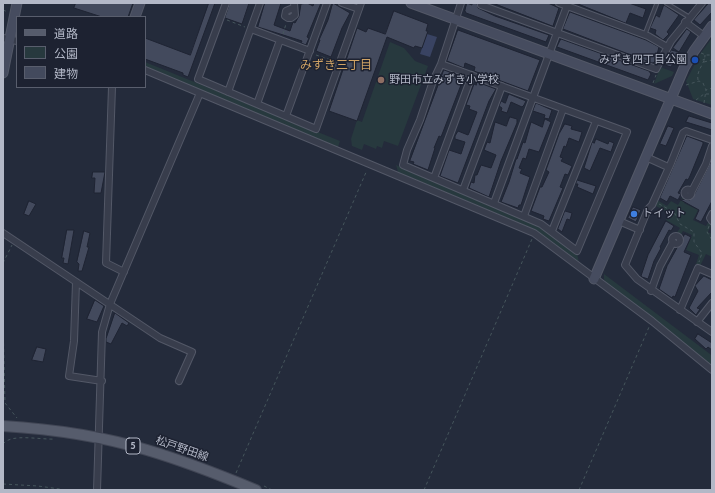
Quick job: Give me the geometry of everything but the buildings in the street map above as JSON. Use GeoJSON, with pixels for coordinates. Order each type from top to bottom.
{"type":"FeatureCollection","features":[{"type":"Feature","properties":{"kind":"main road","name":"松戸野田線"},"geometry":{"type":"LineString","coordinates":[[3,426],[55,430],[100,438],[146,450],[207,470],[256,490]]}},
{"type":"Feature","properties":{"kind":"street"},"geometry":{"type":"LineString","coordinates":[[16,16],[18,3]]}},
{"type":"Feature","properties":{"kind":"street"},"geometry":{"type":"LineString","coordinates":[[135,16],[140,3]]}},
{"type":"Feature","properties":{"kind":"street"},"geometry":{"type":"LineString","coordinates":[[226,3],[198,79],[316,129],[360,6],[342,3]]}},
{"type":"Feature","properties":{"kind":"street"},"geometry":{"type":"LineString","coordinates":[[228,92],[260,3]]}},
{"type":"Feature","properties":{"kind":"street"},"geometry":{"type":"LineString","coordinates":[[286,116],[327,3]]}},
{"type":"Feature","properties":{"kind":"street"},"geometry":{"type":"LineString","coordinates":[[411,3],[712,114]]}},
{"type":"Feature","properties":{"kind":"street"},"geometry":{"type":"LineString","coordinates":[[441,64],[628,132],[577,251],[541,224],[403,165],[407,150],[441,64],[461,3]]}},
{"type":"Feature","properties":{"kind":"street"},"geometry":{"type":"LineString","coordinates":[[482,3],[481,5],[656,69],[667,47],[702,3]]}},
{"type":"Feature","properties":{"kind":"street"},"geometry":{"type":"LineString","coordinates":[[560,3],[567,4],[645,34],[667,47]]}},
{"type":"Feature","properties":{"kind":"street"},"geometry":{"type":"LineString","coordinates":[[494,203],[567,4]]}},
{"type":"Feature","properties":{"kind":"street"},"geometry":{"type":"LineString","coordinates":[[288,18],[293,18],[295,15],[294,5]]}},
{"type":"Feature","properties":{"kind":"street"},"geometry":{"type":"LineString","coordinates":[[687,20],[704,36]]}},
{"type":"Feature","properties":{"kind":"street"},"geometry":{"type":"LineString","coordinates":[[3,72],[10,39],[15,24]]}},
{"type":"Feature","properties":{"kind":"street"},"geometry":{"type":"LineString","coordinates":[[594,279],[684,68],[712,26]]}},
{"type":"Feature","properties":{"kind":"street"},"geometry":{"type":"LineString","coordinates":[[251,29],[310,52]]}},
{"type":"Feature","properties":{"kind":"street"},"geometry":{"type":"LineString","coordinates":[[257,104],[280,40]]}},
{"type":"Feature","properties":{"kind":"street"},"geometry":{"type":"LineString","coordinates":[[146,70],[534,233],[652,321],[712,370]]}},
{"type":"Feature","properties":{"kind":"street"},"geometry":{"type":"LineString","coordinates":[[434,178],[472,75]]}},
{"type":"Feature","properties":{"kind":"street"},"geometry":{"type":"LineString","coordinates":[[463,190],[502,86]]}},
{"type":"Feature","properties":{"kind":"street"},"geometry":{"type":"LineString","coordinates":[[112,88],[106,262],[124,272]]}},
{"type":"Feature","properties":{"kind":"street"},"geometry":{"type":"LineString","coordinates":[[97,490],[102,381],[102,332],[110,304],[200,93]]}},
{"type":"Feature","properties":{"kind":"street"},"geometry":{"type":"LineString","coordinates":[[524,216],[563,109]]}},
{"type":"Feature","properties":{"kind":"street"},"geometry":{"type":"LineString","coordinates":[[552,231],[596,121]]}},
{"type":"Feature","properties":{"kind":"street"},"geometry":{"type":"LineString","coordinates":[[712,140],[686,131],[683,132],[653,202],[648,209],[625,265],[637,280],[712,332]]}},
{"type":"Feature","properties":{"kind":"street"},"geometry":{"type":"LineString","coordinates":[[692,191],[706,164],[712,146]]}},
{"type":"Feature","properties":{"kind":"street"},"geometry":{"type":"LineString","coordinates":[[646,158],[668,167]]}},
{"type":"Feature","properties":{"kind":"street"},"geometry":{"type":"LineString","coordinates":[[712,214],[710,217],[712,221]]}},
{"type":"Feature","properties":{"kind":"street"},"geometry":{"type":"LineString","coordinates":[[619,221],[640,230]]}},
{"type":"Feature","properties":{"kind":"street"},"geometry":{"type":"LineString","coordinates":[[3,233],[160,338],[192,352],[179,382]]}},
{"type":"Feature","properties":{"kind":"street"},"geometry":{"type":"LineString","coordinates":[[651,290],[660,266],[673,242]]}},
{"type":"Feature","properties":{"kind":"street"},"geometry":{"type":"LineString","coordinates":[[680,310],[698,268],[712,274]]}},
{"type":"Feature","properties":{"kind":"street"},"geometry":{"type":"LineString","coordinates":[[76,282],[74,341],[69,376],[102,381]]}},
{"type":"Feature","properties":{"kind":"street"},"geometry":{"type":"LineString","coordinates":[[698,322],[712,303]]}},
{"type":"Feature","properties":{"kind":"lane"},"geometry":{"type":"LineString","coordinates":[[645,34],[657,3]]}},
{"type":"Feature","properties":{"kind":"lane"},"geometry":{"type":"LineString","coordinates":[[666,3],[687,20]]}},
{"type":"Feature","properties":{"kind":"path"},"geometry":{"type":"LineString","coordinates":[[3,10],[8,12]]}},
{"type":"Feature","properties":{"kind":"path"},"geometry":{"type":"LineString","coordinates":[[221,18],[251,29]]}},
{"type":"Feature","properties":{"kind":"path"},"geometry":{"type":"LineString","coordinates":[[280,40],[288,18]]}},
{"type":"Feature","properties":{"kind":"path"},"geometry":{"type":"LineString","coordinates":[[310,52],[340,63]]}},
{"type":"Feature","properties":{"kind":"path"},"geometry":{"type":"LineString","coordinates":[[700,52],[705,55],[712,55]]}},
{"type":"Feature","properties":{"kind":"path"},"geometry":{"type":"LineString","coordinates":[[698,81],[698,71],[705,59],[705,55]]}},
{"type":"Feature","properties":{"kind":"path"},"geometry":{"type":"LineString","coordinates":[[694,62],[705,59]]}},
{"type":"Feature","properties":{"kind":"path"},"geometry":{"type":"LineString","coordinates":[[703,62],[712,60]]}},
{"type":"Feature","properties":{"kind":"path"},"geometry":{"type":"LineString","coordinates":[[652,85],[656,69]]}},
{"type":"Feature","properties":{"kind":"path"},"geometry":{"type":"LineString","coordinates":[[686,85],[698,81],[703,83],[707,94],[704,104]]}},
{"type":"Feature","properties":{"kind":"path"},"geometry":{"type":"LineString","coordinates":[[706,90],[712,88]]}},
{"type":"Feature","properties":{"kind":"path"},"geometry":{"type":"LineString","coordinates":[[695,101],[698,97],[712,94]]}},
{"type":"Feature","properties":{"kind":"path"},"geometry":{"type":"LineString","coordinates":[[236,474],[370,164]]}},
{"type":"Feature","properties":{"kind":"path"},"geometry":{"type":"LineString","coordinates":[[653,202],[674,212],[680,224],[694,232],[694,242],[702,253],[698,268]]}},
{"type":"Feature","properties":{"kind":"path"},"geometry":{"type":"LineString","coordinates":[[712,221],[707,232],[712,240]]}},
{"type":"Feature","properties":{"kind":"path"},"geometry":{"type":"LineString","coordinates":[[424,490],[534,233]]}},
{"type":"Feature","properties":{"kind":"path"},"geometry":{"type":"LineString","coordinates":[[3,263],[11,247],[16,241]]}},
{"type":"Feature","properties":{"kind":"path"},"geometry":{"type":"LineString","coordinates":[[3,320],[5,403],[17,418]]}},
{"type":"Feature","properties":{"kind":"path"},"geometry":{"type":"LineString","coordinates":[[580,490],[652,321]]}},
{"type":"Feature","properties":{"kind":"path"},"geometry":{"type":"LineString","coordinates":[[3,444],[6,440],[13,437],[40,440],[60,439]]}},
{"type":"Feature","properties":{"kind":"path"},"geometry":{"type":"LineString","coordinates":[[3,484],[38,486],[66,490]]}},
{"type":"Feature","properties":{"kind":"green space"},"geometry":{"type":"Polygon","coordinates":[[[712,38],[712,105],[693,99],[686,81],[700,54],[712,38]]]}},
{"type":"Feature","properties":{"kind":"green space"},"geometry":{"type":"Polygon","coordinates":[[[390,42],[404,48],[415,61],[428,66],[398,146],[384,141],[382,148],[377,146],[376,149],[364,144],[362,150],[352,146],[351,139],[357,120],[362,122],[390,42]]]}},
{"type":"Feature","properties":{"kind":"green space"},"geometry":{"type":"Polygon","coordinates":[[[146,62],[340,141],[338,147],[146,67],[146,62]]]}},
{"type":"Feature","properties":{"kind":"green space"},"geometry":{"type":"Polygon","coordinates":[[[660,67],[674,72],[672,76],[654,84],[660,67]]]}},
{"type":"Feature","properties":{"kind":"green space"},"geometry":{"type":"Polygon","coordinates":[[[396,165],[540,226],[577,254],[579,262],[536,230],[398,172],[396,165]]]}},
{"type":"Feature","properties":{"kind":"green space"},"geometry":{"type":"Polygon","coordinates":[[[683,196],[686,199],[684,203],[698,210],[693,220],[706,226],[709,221],[712,224],[708,232],[712,234],[712,257],[706,254],[700,266],[696,264],[699,255],[686,250],[692,235],[683,231],[680,236],[676,234],[680,228],[666,220],[669,213],[654,205],[657,200],[667,206],[671,201],[678,205],[683,196]]]}},
{"type":"Feature","properties":{"kind":"green space"},"geometry":{"type":"Polygon","coordinates":[[[604,274],[710,354],[712,356],[712,366],[606,284],[604,274]]]}},
{"type":"Feature","properties":{"kind":"water"},"geometry":{"type":"Polygon","coordinates":[[[427,34],[437,37],[430,57],[420,54],[427,34]]]}},
{"type":"Feature","properties":{"kind":"place","name":"みずき四丁目公園"},"geometry":{"type":"Point","coordinates":[695,60]}},
{"type":"Feature","properties":{"kind":"place","name":"野田市立みずき小学校"},"geometry":{"type":"Point","coordinates":[381,80]}},
{"type":"Feature","properties":{"kind":"place","name":"トイット"},"geometry":{"type":"Point","coordinates":[634,214]}},
{"type":"Feature","properties":{"kind":"district","name":"みずき三丁目"},"geometry":{"type":"Point","coordinates":[336,65]}}]}
